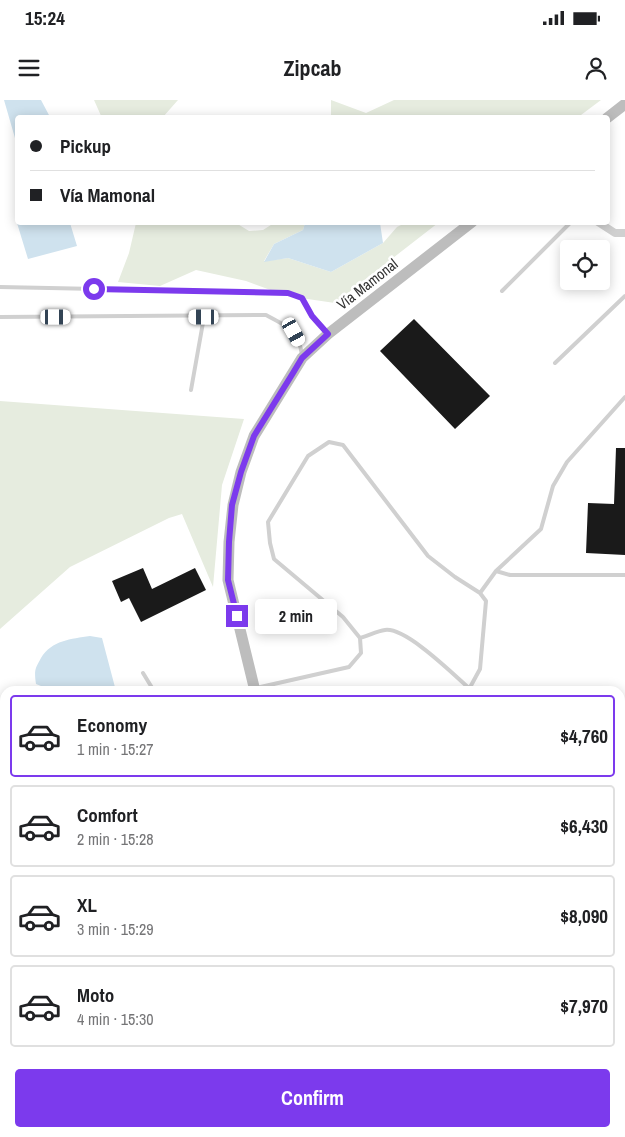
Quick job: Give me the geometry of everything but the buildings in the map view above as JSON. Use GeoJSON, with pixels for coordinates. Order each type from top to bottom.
{"type":"FeatureCollection","features":[{"type":"Feature","properties":{"kind":"street"},"geometry":{"type":"LineString","coordinates":[[610,116],[625,104]]}},
{"type":"Feature","properties":{"kind":"street","name":"Vía Mamonal"},"geometry":{"type":"LineString","coordinates":[[254,686],[228,580],[232,505],[254,436],[302,358],[328,334],[468,225]]}},
{"type":"Feature","properties":{"kind":"street"},"geometry":{"type":"LineString","coordinates":[[603,225],[615,233],[625,233]]}},
{"type":"Feature","properties":{"kind":"lane"},"geometry":{"type":"LineString","coordinates":[[502,291],[568,225]]}},
{"type":"Feature","properties":{"kind":"lane"},"geometry":{"type":"LineString","coordinates":[[0,287],[288,293],[302,298],[312,316],[328,334]]}},
{"type":"Feature","properties":{"kind":"lane"},"geometry":{"type":"LineString","coordinates":[[555,363],[625,296]]}},
{"type":"Feature","properties":{"kind":"lane"},"geometry":{"type":"LineString","coordinates":[[0,317],[204,317],[266,315],[291,328],[300,342],[302,358]]}},
{"type":"Feature","properties":{"kind":"lane"},"geometry":{"type":"LineString","coordinates":[[191,390],[204,317]]}},
{"type":"Feature","properties":{"kind":"lane"},"geometry":{"type":"LineString","coordinates":[[480,593],[496,571],[541,529],[554,486],[567,462],[625,397]]}},
{"type":"Feature","properties":{"kind":"lane"},"geometry":{"type":"LineString","coordinates":[[271,686],[349,667],[362,652],[360,638],[342,617],[274,560],[270,543],[268,522],[308,456],[329,442],[342,445],[428,556],[480,593],[486,601],[480,669],[471,686]]}},
{"type":"Feature","properties":{"kind":"lane"},"geometry":{"type":"LineString","coordinates":[[496,571],[510,575],[625,575]]}},
{"type":"Feature","properties":{"kind":"lane"},"geometry":{"type":"LineString","coordinates":[[360,638],[387,629],[405,635],[440,662],[465,686]]}},
{"type":"Feature","properties":{"kind":"lane"},"geometry":{"type":"LineString","coordinates":[[143,674],[151,686]]}},
{"type":"Feature","properties":{"kind":"shaded area"},"geometry":{"type":"Polygon","coordinates":[[[94,100],[178,100],[165,115],[101,115],[94,100]]]}},
{"type":"Feature","properties":{"kind":"shaded area"},"geometry":{"type":"Polygon","coordinates":[[[331,100],[366,113],[394,100],[601,100],[581,115],[331,115],[331,100]]]}},
{"type":"Feature","properties":{"kind":"shaded area"},"geometry":{"type":"Polygon","coordinates":[[[136,225],[239,225],[249,231],[263,230],[271,225],[304,225],[303,230],[274,244],[264,261],[288,258],[331,272],[383,243],[401,225],[435,225],[335,303],[287,296],[246,281],[196,270],[160,286],[118,282],[129,253],[136,225]]]}},
{"type":"Feature","properties":{"kind":"shaded area"},"geometry":{"type":"Polygon","coordinates":[[[0,401],[244,419],[222,485],[213,587],[182,514],[169,518],[70,567],[0,629],[0,401]]]}},
{"type":"Feature","properties":{"kind":"water"},"geometry":{"type":"Polygon","coordinates":[[[4,100],[41,100],[49,115],[15,115],[15,138],[4,100]]]}},
{"type":"Feature","properties":{"kind":"water"},"geometry":{"type":"Polygon","coordinates":[[[18,225],[71,225],[77,246],[28,259],[18,225]]]}},
{"type":"Feature","properties":{"kind":"water"},"geometry":{"type":"Polygon","coordinates":[[[304,225],[380,225],[383,243],[331,272],[288,258],[264,262],[274,244],[303,230],[304,225]]]}},
{"type":"Feature","properties":{"kind":"water"},"geometry":{"type":"Polygon","coordinates":[[[90,636],[102,638],[115,686],[41,686],[36,684],[36,667],[45,652],[62,641],[90,636]]]}},
{"type":"Feature","properties":{"kind":"route"},"geometry":{"type":"LineString","coordinates":[[94,289],[288,293],[302,298],[312,316],[328,334],[302,358],[254,436],[241,472],[232,505],[229,542],[228,580],[237,616]]}}]}
